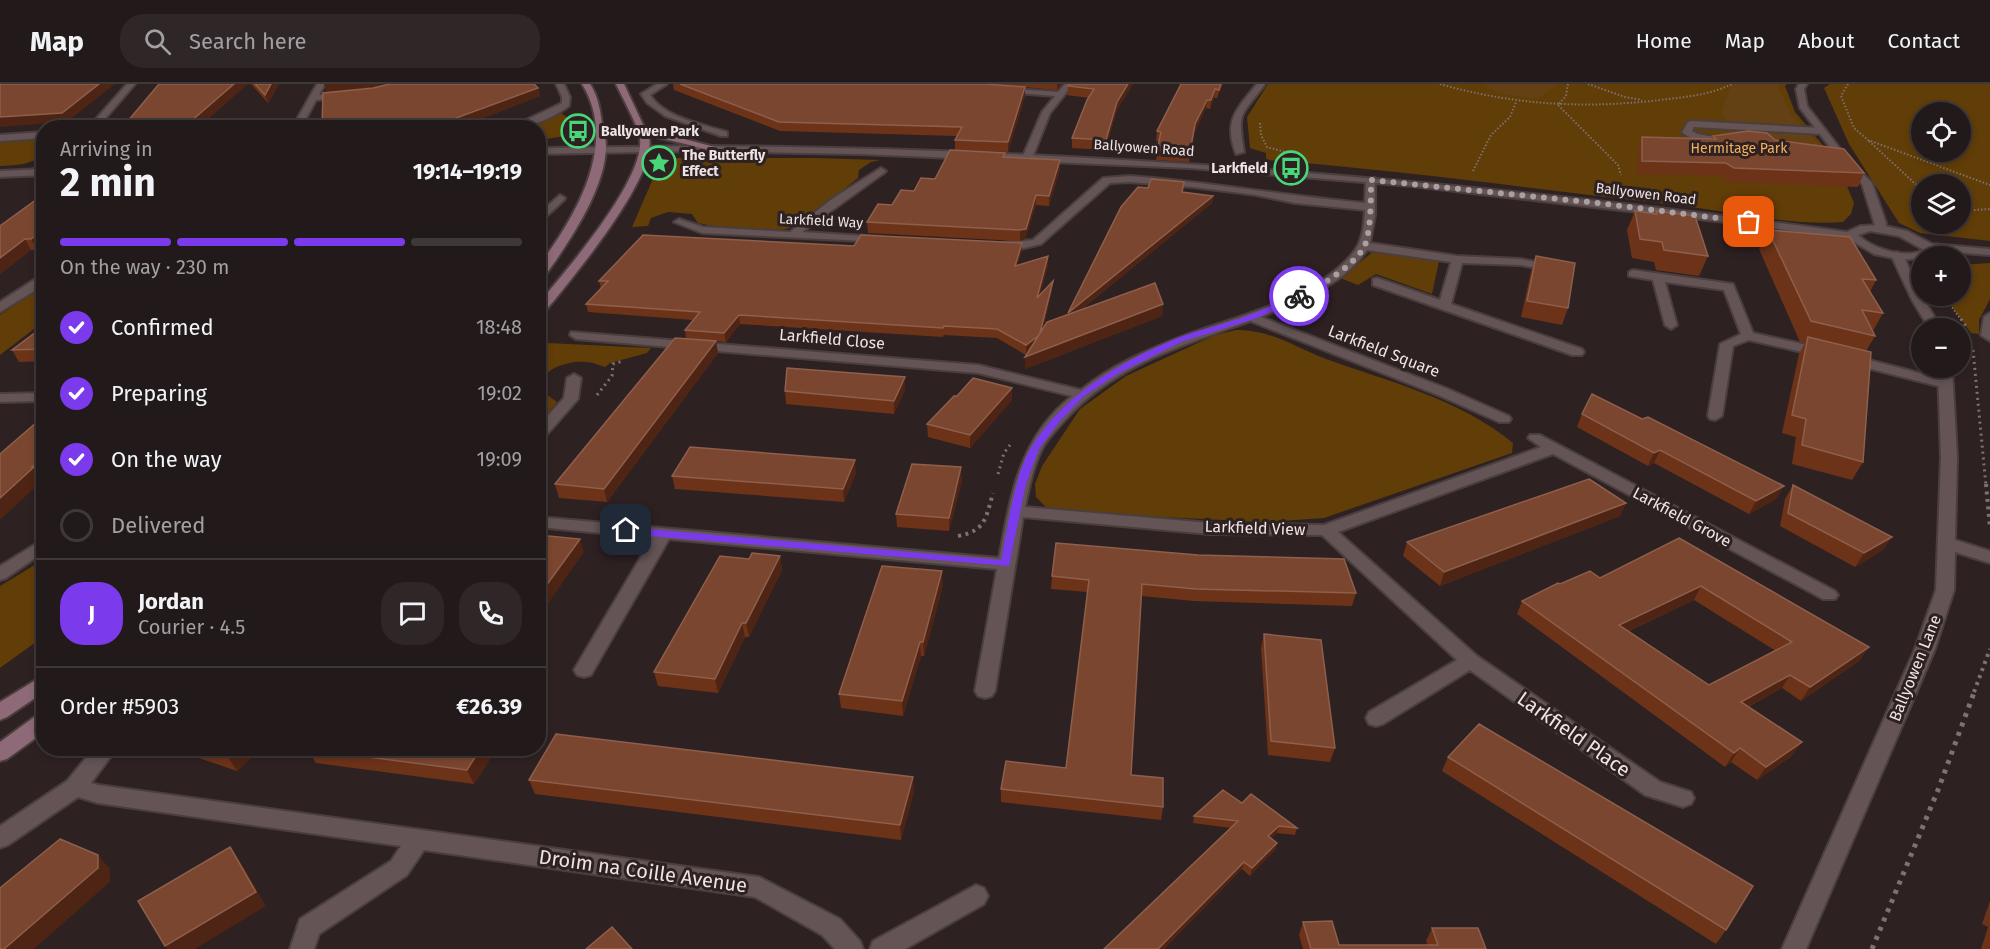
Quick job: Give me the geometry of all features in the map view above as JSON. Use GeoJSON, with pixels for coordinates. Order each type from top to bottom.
{"type":"FeatureCollection","features":[{"type":"Feature","properties":{"kind":"main road"},"geometry":{"type":"LineString","coordinates":[[546,267],[564,241],[597,167],[600,144],[595,100],[586,84]]}},
{"type":"Feature","properties":{"kind":"main road"},"geometry":{"type":"LineString","coordinates":[[546,302],[597,241],[627,188],[646,147],[643,131],[620,84]]}},
{"type":"Feature","properties":{"kind":"main road"},"geometry":{"type":"LineString","coordinates":[[643,131],[710,147]]}},
{"type":"Feature","properties":{"kind":"main road"},"geometry":{"type":"LineString","coordinates":[[0,712],[36,687]]}},
{"type":"Feature","properties":{"kind":"main road"},"geometry":{"type":"LineString","coordinates":[[0,753],[36,727]]}},
{"type":"Feature","properties":{"kind":"street"},"geometry":{"type":"LineString","coordinates":[[99,120],[131,84]]}},
{"type":"Feature","properties":{"kind":"street"},"geometry":{"type":"LineString","coordinates":[[301,120],[321,84]]}},
{"type":"Feature","properties":{"kind":"street"},"geometry":{"type":"LineString","coordinates":[[533,120],[558,110],[566,104],[566,97],[560,84]]}},
{"type":"Feature","properties":{"kind":"street"},"geometry":{"type":"LineString","coordinates":[[663,84],[645,93],[647,100],[667,114],[723,134]]}},
{"type":"Feature","properties":{"kind":"street"},"geometry":{"type":"LineString","coordinates":[[1028,156],[1046,112],[1058,94],[1069,84]]}},
{"type":"Feature","properties":{"kind":"street"},"geometry":{"type":"LineString","coordinates":[[1239,152],[1235,123],[1237,114],[1261,84]]}},
{"type":"Feature","properties":{"kind":"street"},"geometry":{"type":"LineString","coordinates":[[1803,84],[1800,89],[1803,106],[1845,161],[1867,183],[1881,223],[1881,230]]}},
{"type":"Feature","properties":{"kind":"street"},"geometry":{"type":"LineString","coordinates":[[992,89],[1058,94]]}},
{"type":"Feature","properties":{"kind":"street"},"geometry":{"type":"LineString","coordinates":[[313,98],[355,94]]}},
{"type":"Feature","properties":{"kind":"street"},"geometry":{"type":"LineString","coordinates":[[1728,140],[1698,139],[1687,132],[1691,124],[1822,131]]}},
{"type":"Feature","properties":{"kind":"street"},"geometry":{"type":"LineString","coordinates":[[0,138],[36,136]]}},
{"type":"Feature","properties":{"kind":"street","name":"Ballyowen Road"},"geometry":{"type":"LineString","coordinates":[[546,148],[600,144],[1096,159],[1371,180],[1598,203],[1852,236]]}},
{"type":"Feature","properties":{"kind":"street"},"geometry":{"type":"LineString","coordinates":[[32,173],[36,171]]}},
{"type":"Feature","properties":{"kind":"street"},"geometry":{"type":"LineString","coordinates":[[792,235],[836,201],[881,171]]}},
{"type":"Feature","properties":{"kind":"street"},"geometry":{"type":"LineString","coordinates":[[0,174],[36,173]]}},
{"type":"Feature","properties":{"kind":"street"},"geometry":{"type":"LineString","coordinates":[[986,246],[1020,246],[1037,242],[1107,180],[1130,179],[1193,184],[1256,192],[1295,200],[1370,207]]}},
{"type":"Feature","properties":{"kind":"street"},"geometry":{"type":"LineString","coordinates":[[985,691],[1005,564],[1022,484],[1035,448],[1056,420],[1082,394],[1116,372],[1179,340],[1251,317],[1312,291],[1344,269],[1364,246],[1370,207],[1371,180]]}},
{"type":"Feature","properties":{"kind":"street"},"geometry":{"type":"LineString","coordinates":[[546,213],[560,198]]}},
{"type":"Feature","properties":{"kind":"street","name":"Larkfield Way"},"geometry":{"type":"LineString","coordinates":[[679,222],[702,230],[890,240]]}},
{"type":"Feature","properties":{"kind":"street"},"geometry":{"type":"LineString","coordinates":[[1911,256],[1897,255],[1862,245],[1852,236],[1856,231],[1881,230],[1906,235],[1927,246]]}},
{"type":"Feature","properties":{"kind":"street"},"geometry":{"type":"LineString","coordinates":[[1364,246],[1456,259],[1520,262],[1562,269]]}},
{"type":"Feature","properties":{"kind":"street"},"geometry":{"type":"LineString","coordinates":[[1971,250],[1990,252]]}},
{"type":"Feature","properties":{"kind":"street"},"geometry":{"type":"LineString","coordinates":[[1897,255],[1929,318]]}},
{"type":"Feature","properties":{"kind":"street"},"geometry":{"type":"LineString","coordinates":[[1444,306],[1456,259]]}},
{"type":"Feature","properties":{"kind":"street"},"geometry":{"type":"LineString","coordinates":[[1633,274],[1729,287],[1748,336]]}},
{"type":"Feature","properties":{"kind":"street"},"geometry":{"type":"LineString","coordinates":[[1658,277],[1671,325]]}},
{"type":"Feature","properties":{"kind":"street"},"geometry":{"type":"LineString","coordinates":[[1377,282],[1577,352]]}},
{"type":"Feature","properties":{"kind":"street"},"geometry":{"type":"LineString","coordinates":[[0,308],[36,284]]}},
{"type":"Feature","properties":{"kind":"street","name":"Larkfield Square"},"geometry":{"type":"LineString","coordinates":[[1251,317],[1443,392],[1504,420]]}},
{"type":"Feature","properties":{"kind":"street"},"geometry":{"type":"LineString","coordinates":[[1990,317],[1987,335],[1990,337]]}},
{"type":"Feature","properties":{"kind":"street","name":"Larkfield Close"},"geometry":{"type":"LineString","coordinates":[[576,335],[978,369],[1082,394]]}},
{"type":"Feature","properties":{"kind":"street"},"geometry":{"type":"LineString","coordinates":[[1715,416],[1727,344],[1748,336],[1911,369]]}},
{"type":"Feature","properties":{"kind":"street"},"geometry":{"type":"LineString","coordinates":[[546,427],[572,399],[574,378]]}},
{"type":"Feature","properties":{"kind":"street","name":"Ballyowen Lane"},"geometry":{"type":"LineString","coordinates":[[1794,949],[1924,649],[1945,590],[1949,457],[1945,378]]}},
{"type":"Feature","properties":{"kind":"street"},"geometry":{"type":"LineString","coordinates":[[0,398],[36,397]]}},
{"type":"Feature","properties":{"kind":"street","name":"Larkfield Grove"},"geometry":{"type":"LineString","coordinates":[[1535,438],[1829,595]]}},
{"type":"Feature","properties":{"kind":"street","name":"Larkfield View"},"geometry":{"type":"LineString","coordinates":[[1016,511],[1145,523],[1295,531],[1326,530],[1554,448]]}},
{"type":"Feature","properties":{"kind":"street"},"geometry":{"type":"LineString","coordinates":[[546,523],[1005,564]]}},
{"type":"Feature","properties":{"kind":"street","name":"Larkfield Place"},"geometry":{"type":"LineString","coordinates":[[1326,530],[1470,661],[1653,789],[1683,798]]}},
{"type":"Feature","properties":{"kind":"street"},"geometry":{"type":"LineString","coordinates":[[589,662],[663,534]]}},
{"type":"Feature","properties":{"kind":"street"},"geometry":{"type":"LineString","coordinates":[[1945,543],[1990,557]]}},
{"type":"Feature","properties":{"kind":"street"},"geometry":{"type":"LineString","coordinates":[[0,574],[36,550]]}},
{"type":"Feature","properties":{"kind":"street"},"geometry":{"type":"LineString","coordinates":[[1376,718],[1470,661]]}},
{"type":"Feature","properties":{"kind":"street"},"geometry":{"type":"LineString","coordinates":[[0,838],[75,787],[100,756]]}},
{"type":"Feature","properties":{"kind":"street","name":"Droim na Coille Avenue"},"geometry":{"type":"LineString","coordinates":[[75,787],[98,794],[417,841],[759,887],[831,927],[851,949]]}},
{"type":"Feature","properties":{"kind":"street"},"geometry":{"type":"LineString","coordinates":[[302,949],[309,927],[399,868],[417,841]]}},
{"type":"Feature","properties":{"kind":"street"},"geometry":{"type":"LineString","coordinates":[[882,949],[976,896]]}},
{"type":"Feature","properties":{"kind":"path"},"geometry":{"type":"LineString","coordinates":[[1440,84],[1516,102],[1558,105],[1649,102],[1696,95],[1723,89],[1732,84]]}},
{"type":"Feature","properties":{"kind":"path"},"geometry":{"type":"LineString","coordinates":[[1558,105],[1566,96],[1568,84]]}},
{"type":"Feature","properties":{"kind":"path"},"geometry":{"type":"LineString","coordinates":[[1588,84],[1625,97],[1649,102]]}},
{"type":"Feature","properties":{"kind":"path"},"geometry":{"type":"LineString","coordinates":[[1848,84],[1840,96],[1854,128],[1911,180]]}},
{"type":"Feature","properties":{"kind":"path"},"geometry":{"type":"LineString","coordinates":[[1473,171],[1473,165],[1493,132],[1513,116],[1516,102]]}},
{"type":"Feature","properties":{"kind":"path"},"geometry":{"type":"LineString","coordinates":[[1558,105],[1618,165],[1621,175]]}},
{"type":"Feature","properties":{"kind":"path"},"geometry":{"type":"LineString","coordinates":[[1260,120],[1261,135],[1267,147],[1289,154]]}},
{"type":"Feature","properties":{"kind":"path"},"geometry":{"type":"LineString","coordinates":[[1868,140],[1990,185]]}},
{"type":"Feature","properties":{"kind":"path"},"geometry":{"type":"LineString","coordinates":[[1971,210],[1990,209]]}},
{"type":"Feature","properties":{"kind":"path"},"geometry":{"type":"LineString","coordinates":[[1972,344],[1990,528]]}},
{"type":"Feature","properties":{"kind":"path"},"geometry":{"type":"LineString","coordinates":[[590,403],[612,376],[613,364],[625,360]]}},
{"type":"Feature","properties":{"kind":"path"},"geometry":{"type":"LineString","coordinates":[[956,537],[970,534],[983,525],[1004,453],[1011,443]]}},
{"type":"Feature","properties":{"kind":"path"},"geometry":{"type":"LineString","coordinates":[[546,458],[554,449]]}},
{"type":"Feature","properties":{"kind":"path"},"geometry":{"type":"LineString","coordinates":[[1872,949],[1938,790],[1990,649]]}},
{"type":"Feature","properties":{"kind":"green space","name":"Hermitage Park"},"geometry":{"type":"Polygon","coordinates":[[[1268,84],[1787,84],[1785,86],[1795,112],[1837,162],[1854,203],[1851,214],[1843,222],[1800,222],[1467,180],[1266,160],[1266,153],[1250,148],[1247,117],[1268,84]]]}},
{"type":"Feature","properties":{"kind":"green space"},"geometry":{"type":"Polygon","coordinates":[[[1830,84],[1990,84],[1990,241],[1929,234],[1971,234],[1971,174],[1911,174],[1911,229],[1899,223],[1849,144],[1824,88],[1830,84]]]}},
{"type":"Feature","properties":{"kind":"green space"},"geometry":{"type":"Polygon","coordinates":[[[559,111],[572,122],[577,121],[576,132],[546,139],[546,120],[540,120],[559,111]]]}},
{"type":"Feature","properties":{"kind":"green space"},"geometry":{"type":"Polygon","coordinates":[[[36,138],[36,159],[23,164],[0,166],[0,141],[36,138]]]}},
{"type":"Feature","properties":{"kind":"green space"},"geometry":{"type":"Polygon","coordinates":[[[676,158],[880,160],[871,162],[859,170],[858,178],[833,199],[803,221],[786,229],[756,230],[717,226],[698,223],[692,214],[668,212],[651,218],[648,226],[632,227],[655,174],[655,166],[662,161],[676,158]]]}},
{"type":"Feature","properties":{"kind":"green space"},"geometry":{"type":"Polygon","coordinates":[[[1374,251],[1439,261],[1432,294],[1376,274],[1358,285],[1340,278],[1374,251]]]}},
{"type":"Feature","properties":{"kind":"green space"},"geometry":{"type":"Polygon","coordinates":[[[1990,263],[1990,299],[1979,320],[1979,334],[1971,333],[1971,318],[1960,318],[1951,306],[1971,306],[1971,264],[1990,263]]]}},
{"type":"Feature","properties":{"kind":"green space"},"geometry":{"type":"Polygon","coordinates":[[[36,290],[36,327],[0,355],[0,315],[36,290]]]}},
{"type":"Feature","properties":{"kind":"green space"},"geometry":{"type":"Polygon","coordinates":[[[1236,330],[1272,336],[1326,359],[1447,403],[1492,428],[1513,443],[1512,453],[1324,518],[1265,522],[1077,513],[1046,507],[1036,497],[1035,484],[1042,466],[1080,409],[1126,376],[1215,335],[1236,330]]]}},
{"type":"Feature","properties":{"kind":"green space"},"geometry":{"type":"Polygon","coordinates":[[[546,344],[651,348],[647,353],[610,363],[605,367],[580,362],[559,366],[546,374],[546,344]]]}},
{"type":"Feature","properties":{"kind":"green space"},"geometry":{"type":"Polygon","coordinates":[[[546,394],[557,402],[546,415],[546,394]]]}},
{"type":"Feature","properties":{"kind":"green space"},"geometry":{"type":"Polygon","coordinates":[[[36,564],[36,642],[0,668],[0,586],[36,564]]]}},
{"type":"Feature","properties":{"kind":"shaded area"},"geometry":{"type":"Polygon","coordinates":[[[1484,84],[1557,84],[1538,99],[1502,93],[1484,84]]]}},
{"type":"Feature","properties":{"kind":"shaded area"},"geometry":{"type":"Polygon","coordinates":[[[1731,84],[1779,84],[1790,113],[1833,161],[1755,151],[1721,114],[1731,84]]]}},
{"type":"Feature","properties":{"kind":"building"},"geometry":{"type":"Polygon","coordinates":[[[0,84],[99,84],[62,113],[0,117],[0,84]]]}},
{"type":"Feature","properties":{"kind":"building"},"geometry":{"type":"Polygon","coordinates":[[[159,84],[234,84],[192,120],[129,120],[159,84]]]}},
{"type":"Feature","properties":{"kind":"building"},"geometry":{"type":"Polygon","coordinates":[[[255,84],[271,84],[265,95],[255,84]]]}},
{"type":"Feature","properties":{"kind":"building"},"geometry":{"type":"Polygon","coordinates":[[[390,84],[534,84],[538,88],[451,120],[322,120],[323,93],[390,84]]]}},
{"type":"Feature","properties":{"kind":"building"},"geometry":{"type":"Polygon","coordinates":[[[680,84],[985,84],[1025,87],[1008,142],[955,140],[962,127],[779,122],[680,84]]]}},
{"type":"Feature","properties":{"kind":"building"},"geometry":{"type":"Polygon","coordinates":[[[1069,84],[1128,84],[1117,102],[1106,140],[1072,138],[1087,100],[1094,89],[1068,86],[1069,84]]]}},
{"type":"Feature","properties":{"kind":"building"},"geometry":{"type":"Polygon","coordinates":[[[1181,84],[1221,84],[1219,90],[1215,89],[1211,100],[1207,100],[1195,124],[1190,152],[1157,150],[1161,132],[1157,131],[1181,84]]]}},
{"type":"Feature","properties":{"kind":"building"},"geometry":{"type":"Polygon","coordinates":[[[1748,131],[1767,133],[1775,140],[1844,149],[1864,173],[1734,168],[1726,163],[1642,161],[1642,137],[1716,139],[1713,136],[1748,131]]]}},
{"type":"Feature","properties":{"kind":"building"},"geometry":{"type":"Polygon","coordinates":[[[950,150],[1005,153],[1003,157],[1060,160],[1049,196],[1036,195],[1026,229],[867,222],[878,204],[892,205],[901,190],[914,191],[921,178],[935,179],[950,150]]]}},
{"type":"Feature","properties":{"kind":"building"},"geometry":{"type":"Polygon","coordinates":[[[1151,179],[1184,182],[1182,192],[1213,196],[1068,313],[1121,207],[1138,187],[1148,188],[1151,179]]]}},
{"type":"Feature","properties":{"kind":"building"},"geometry":{"type":"Polygon","coordinates":[[[36,200],[36,236],[31,239],[25,239],[0,258],[0,226],[36,200]]]}},
{"type":"Feature","properties":{"kind":"building"},"geometry":{"type":"Polygon","coordinates":[[[1635,211],[1695,216],[1708,256],[1664,250],[1662,242],[1640,239],[1635,211]]]}},
{"type":"Feature","properties":{"kind":"building"},"geometry":{"type":"Polygon","coordinates":[[[1768,230],[1850,237],[1876,280],[1862,279],[1883,313],[1862,310],[1875,336],[1811,321],[1768,230]]]}},
{"type":"Feature","properties":{"kind":"building"},"geometry":{"type":"Polygon","coordinates":[[[643,235],[854,246],[861,235],[1022,243],[1015,266],[1048,256],[1037,298],[1053,281],[1040,333],[1026,345],[997,329],[944,326],[943,328],[739,315],[724,333],[685,330],[700,312],[586,304],[608,281],[599,281],[643,235]]]}},
{"type":"Feature","properties":{"kind":"building"},"geometry":{"type":"Polygon","coordinates":[[[1536,256],[1575,263],[1568,308],[1527,301],[1536,256]]]}},
{"type":"Feature","properties":{"kind":"building"},"geometry":{"type":"Polygon","coordinates":[[[1155,283],[1163,304],[1025,357],[1047,322],[1155,283]]]}},
{"type":"Feature","properties":{"kind":"building"},"geometry":{"type":"Polygon","coordinates":[[[36,332],[36,349],[12,350],[36,332]]]}},
{"type":"Feature","properties":{"kind":"building"},"geometry":{"type":"Polygon","coordinates":[[[1808,337],[1871,352],[1863,462],[1802,445],[1806,419],[1792,415],[1808,337]]]}},
{"type":"Feature","properties":{"kind":"building"},"geometry":{"type":"Polygon","coordinates":[[[675,338],[716,341],[604,489],[555,484],[675,338]]]}},
{"type":"Feature","properties":{"kind":"building"},"geometry":{"type":"Polygon","coordinates":[[[787,368],[905,377],[894,401],[785,391],[787,368]]]}},
{"type":"Feature","properties":{"kind":"building"},"geometry":{"type":"Polygon","coordinates":[[[973,378],[1012,388],[970,435],[927,424],[954,396],[957,396],[973,378]]]}},
{"type":"Feature","properties":{"kind":"building"},"geometry":{"type":"Polygon","coordinates":[[[1592,394],[1642,419],[1648,417],[1784,486],[1756,501],[1660,450],[1654,453],[1582,414],[1592,394]]]}},
{"type":"Feature","properties":{"kind":"building"},"geometry":{"type":"Polygon","coordinates":[[[36,423],[36,464],[0,498],[0,454],[36,423]]]}},
{"type":"Feature","properties":{"kind":"building"},"geometry":{"type":"Polygon","coordinates":[[[690,447],[855,460],[843,489],[672,476],[690,447]]]}},
{"type":"Feature","properties":{"kind":"building"},"geometry":{"type":"Polygon","coordinates":[[[912,464],[961,467],[949,518],[896,514],[912,464]]]}},
{"type":"Feature","properties":{"kind":"building"},"geometry":{"type":"Polygon","coordinates":[[[1589,479],[1626,503],[1444,572],[1407,542],[1589,479]]]}},
{"type":"Feature","properties":{"kind":"building"},"geometry":{"type":"Polygon","coordinates":[[[1793,485],[1892,537],[1864,553],[1788,513],[1793,485]]]}},
{"type":"Feature","properties":{"kind":"building"},"geometry":{"type":"Polygon","coordinates":[[[546,536],[580,539],[546,586],[546,536]]]}},
{"type":"Feature","properties":{"kind":"building"},"geometry":{"type":"Polygon","coordinates":[[[1679,538],[1869,647],[1810,687],[1790,675],[1741,702],[1802,742],[1766,767],[1740,748],[1734,753],[1522,601],[1558,583],[1590,571],[1600,578],[1679,538]],[[1701,586],[1619,625],[1709,685],[1792,642],[1701,586]]]}},
{"type":"Feature","properties":{"kind":"building"},"geometry":{"type":"Polygon","coordinates":[[[1056,543],[1198,555],[1344,559],[1356,593],[1196,589],[1142,584],[1131,775],[1163,778],[1163,807],[1001,789],[1006,761],[1066,768],[1089,580],[1052,576],[1056,543]]]}},
{"type":"Feature","properties":{"kind":"building"},"geometry":{"type":"Polygon","coordinates":[[[752,553],[780,556],[746,623],[742,623],[715,679],[654,672],[720,556],[749,559],[752,553]]]}},
{"type":"Feature","properties":{"kind":"building"},"geometry":{"type":"Polygon","coordinates":[[[882,566],[942,571],[923,642],[920,642],[902,701],[839,694],[882,566]]]}},
{"type":"Feature","properties":{"kind":"building"},"geometry":{"type":"Polygon","coordinates":[[[1264,634],[1321,640],[1335,748],[1271,741],[1264,634]]]}},
{"type":"Feature","properties":{"kind":"building"},"geometry":{"type":"Polygon","coordinates":[[[1479,724],[1753,886],[1726,930],[1448,757],[1479,724]]]}},
{"type":"Feature","properties":{"kind":"building"},"geometry":{"type":"Polygon","coordinates":[[[556,734],[913,777],[900,825],[529,780],[543,756],[546,756],[546,751],[556,734]]]}},
{"type":"Feature","properties":{"kind":"building"},"geometry":{"type":"Polygon","coordinates":[[[360,756],[476,756],[467,770],[360,756]]]}},
{"type":"Feature","properties":{"kind":"building"},"geometry":{"type":"Polygon","coordinates":[[[1223,790],[1242,803],[1251,794],[1297,828],[1279,826],[1268,836],[1277,843],[1252,868],[1244,862],[1158,949],[1104,949],[1238,821],[1194,816],[1223,790]]]}},
{"type":"Feature","properties":{"kind":"building"},"geometry":{"type":"Polygon","coordinates":[[[60,839],[98,855],[98,868],[4,949],[0,949],[0,888],[60,839]]]}},
{"type":"Feature","properties":{"kind":"building"},"geometry":{"type":"Polygon","coordinates":[[[230,847],[256,892],[165,946],[138,901],[230,847]]]}},
{"type":"Feature","properties":{"kind":"building"},"geometry":{"type":"Polygon","coordinates":[[[1332,921],[1339,945],[1438,945],[1432,928],[1478,928],[1486,949],[1311,949],[1303,922],[1332,921]]]}},
{"type":"Feature","properties":{"kind":"building"},"geometry":{"type":"Polygon","coordinates":[[[612,927],[632,949],[586,949],[612,927]]]}},
{"type":"Feature","properties":{"kind":"way so far"},"geometry":{"type":"LineString","coordinates":[[1299,296],[1312,291],[1344,269],[1364,246],[1370,207],[1371,180],[1598,203],[1749,222]]}},
{"type":"Feature","properties":{"kind":"place","name":"Ballyowen Park"},"geometry":{"type":"Point","coordinates":[578,131]}},
{"type":"Feature","properties":{"kind":"place","name":"The Butterfly Effect"},"geometry":{"type":"Point","coordinates":[659,163]}},
{"type":"Feature","properties":{"kind":"place","name":"Larkfield"},"geometry":{"type":"Point","coordinates":[1291,168]}},
{"type":"Feature","properties":{"kind":"route"},"geometry":{"type":"LineString","coordinates":[[626,530],[1005,564],[1022,484],[1035,448],[1056,420],[1082,394],[1116,372],[1179,340],[1251,317],[1299,296]]}}]}
